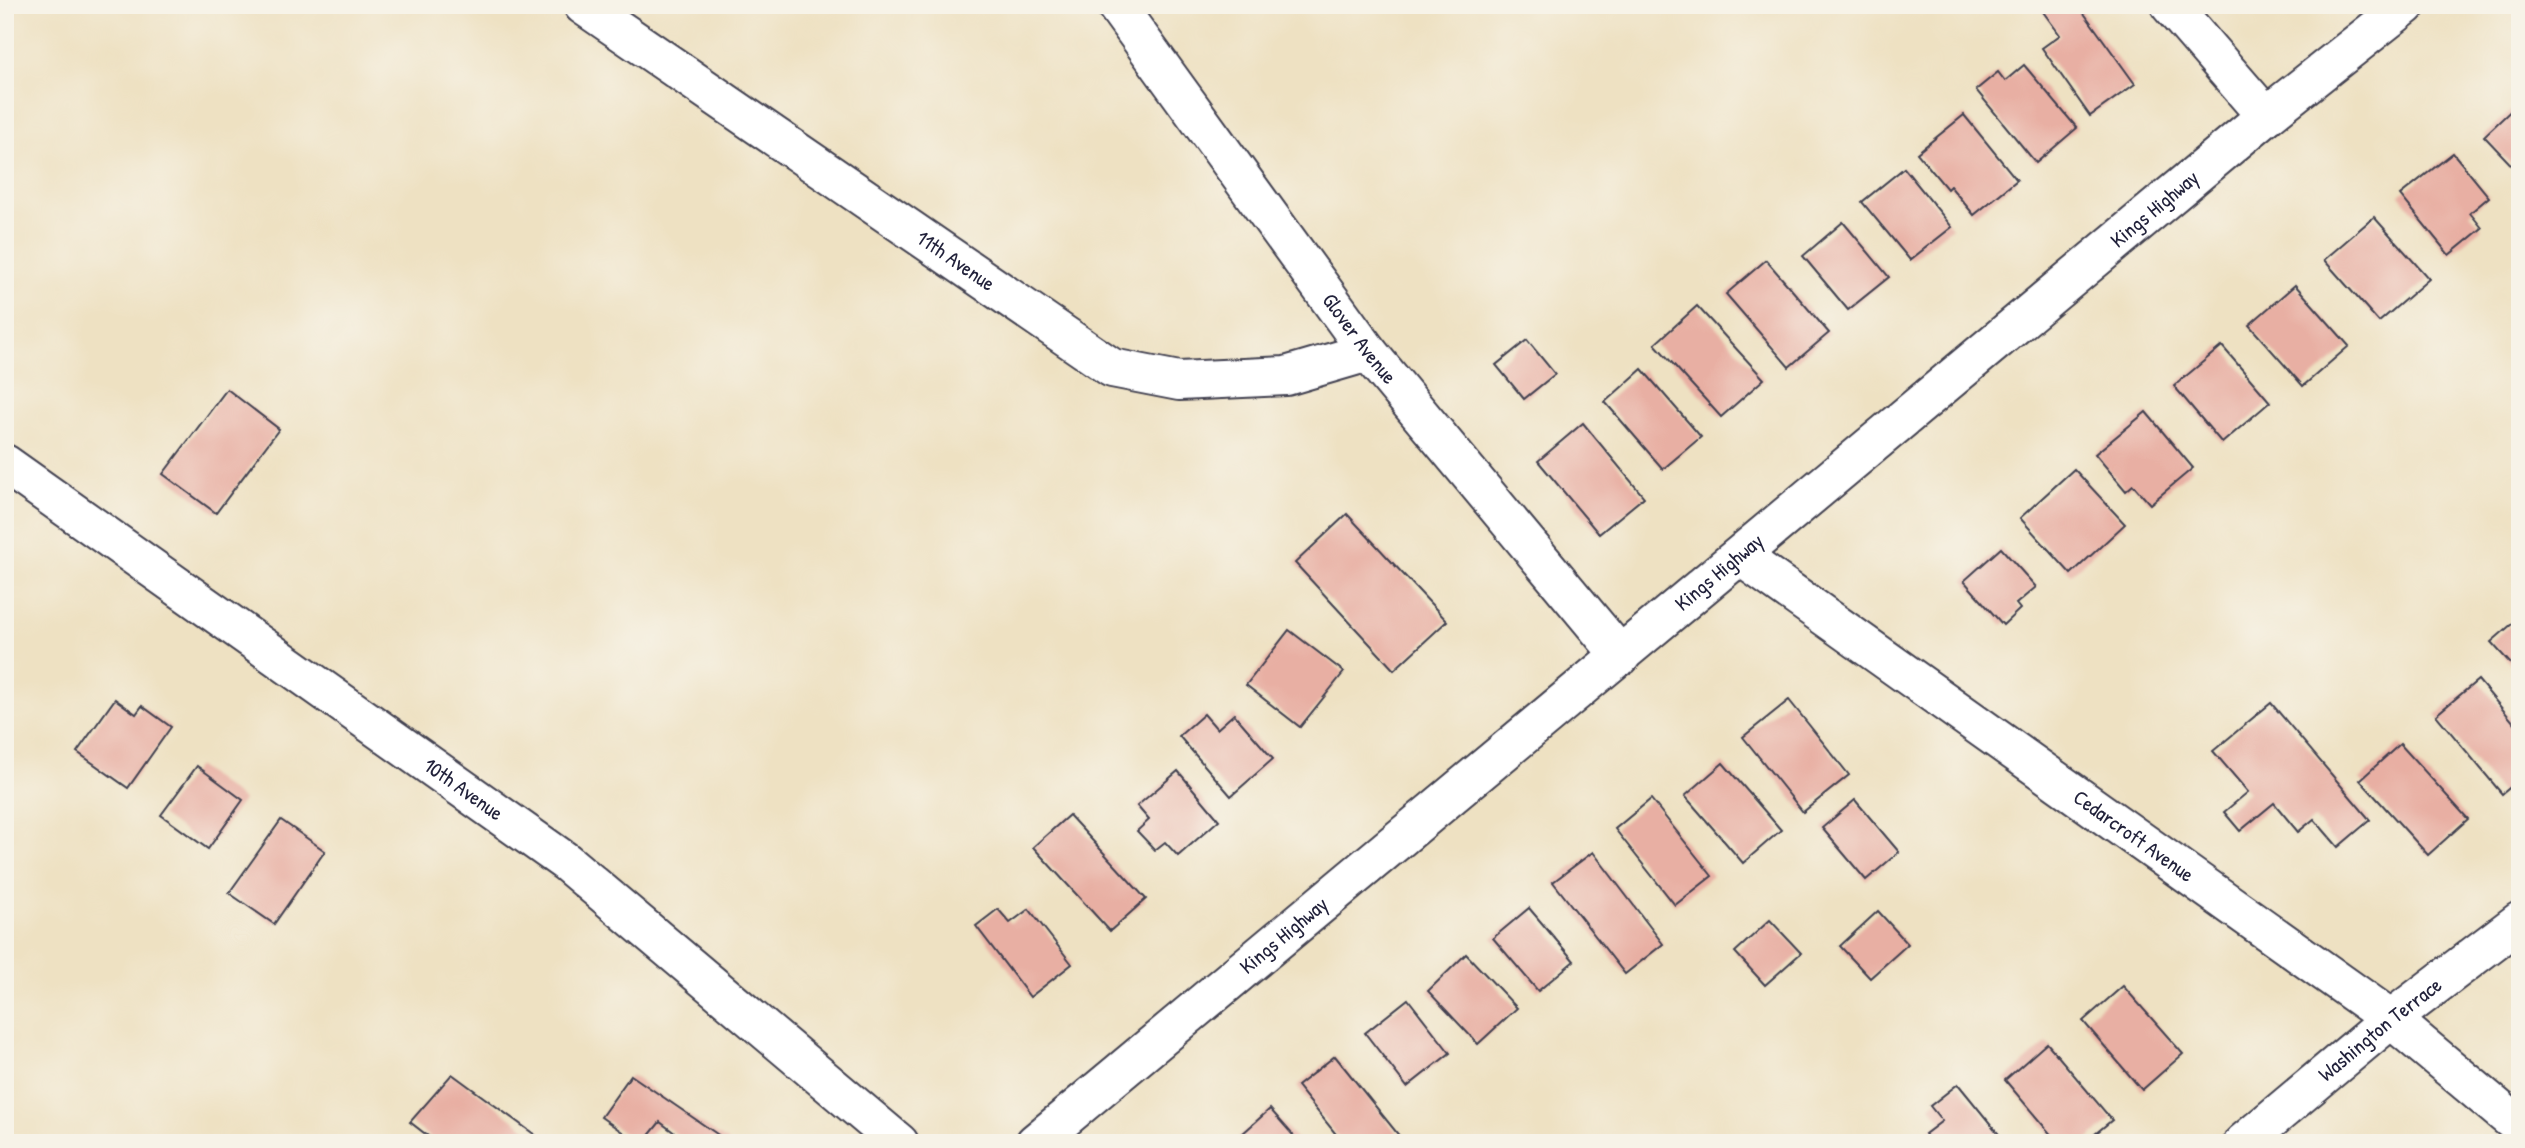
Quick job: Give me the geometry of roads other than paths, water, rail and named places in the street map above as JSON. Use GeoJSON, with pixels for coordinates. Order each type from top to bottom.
{"type":"FeatureCollection","features":[{"type":"Feature","properties":{"kind":"street","name":"11th Avenue"},"geometry":{"type":"LineString","coordinates":[[583,5],[1112,368],[1179,381],[1286,376],[1368,352]]}},
{"type":"Feature","properties":{"kind":"street","name":"Glover Avenue"},"geometry":{"type":"LineString","coordinates":[[1116,5],[1368,352],[1620,656]]}},
{"type":"Feature","properties":{"kind":"street"},"geometry":{"type":"LineString","coordinates":[[2170,5],[2266,116]]}},
{"type":"Feature","properties":{"kind":"street","name":"Kings Highway"},"geometry":{"type":"LineString","coordinates":[[1035,1143],[2266,116],[2406,5]]}},
{"type":"Feature","properties":{"kind":"street","name":"10th Avenue"},"geometry":{"type":"LineString","coordinates":[[5,464],[566,862],[899,1143]]}},
{"type":"Feature","properties":{"kind":"street","name":"Cedarcroft Avenue"},"geometry":{"type":"LineString","coordinates":[[1740,556],[2391,1019],[2520,1127]]}},
{"type":"Feature","properties":{"kind":"street","name":"Washington Terrace"},"geometry":{"type":"LineString","coordinates":[[2243,1143],[2391,1019],[2520,921]]}}]}
